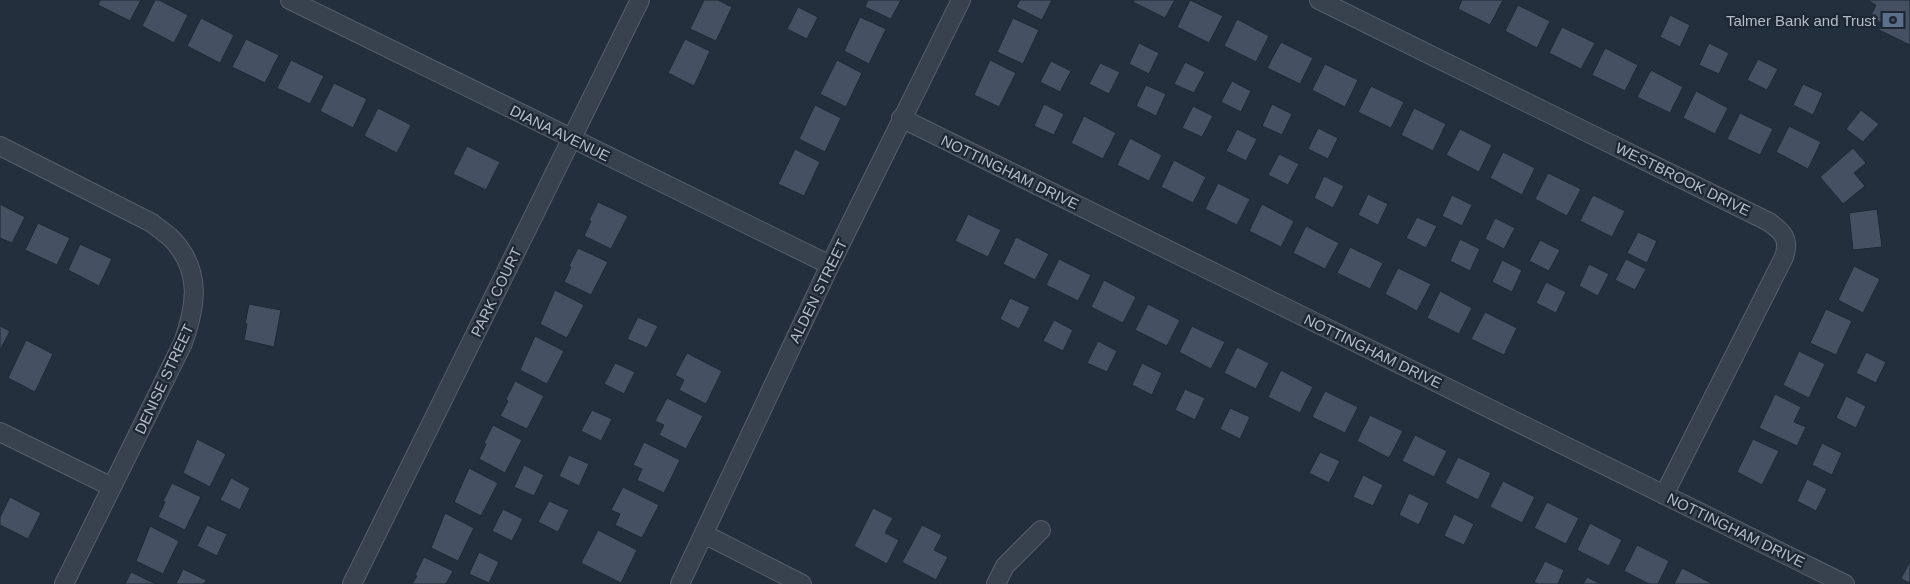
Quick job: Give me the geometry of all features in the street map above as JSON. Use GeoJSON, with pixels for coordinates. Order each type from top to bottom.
{"type":"FeatureCollection","features":[{"type":"Feature","properties":{"kind":"street","name":"DIANA AVENUE"},"geometry":{"type":"LineString","coordinates":[[290,0],[830,265]]}},
{"type":"Feature","properties":{"kind":"street","name":"PARK COURT"},"geometry":{"type":"LineString","coordinates":[[352,584],[640,0]]}},
{"type":"Feature","properties":{"kind":"street","name":"ALDEN STREET"},"geometry":{"type":"LineString","coordinates":[[680,584],[830,265],[961,0]]}},
{"type":"Feature","properties":{"kind":"street","name":"WESTBROOK DRIVE"},"geometry":{"type":"LineString","coordinates":[[1319,0],[1769,222],[1779,229],[1785,237],[1788,246],[1784,257],[1664,495]]}},
{"type":"Feature","properties":{"kind":"street","name":"NOTTINGHAM DRIVE"},"geometry":{"type":"LineString","coordinates":[[901,118],[1845,584]]}},
{"type":"Feature","properties":{"kind":"street","name":"DENISE STREET"},"geometry":{"type":"LineString","coordinates":[[0,146],[152,223],[173,240],[188,260],[194,280],[194,301],[191,320],[183,343],[64,584]]}},
{"type":"Feature","properties":{"kind":"street"},"geometry":{"type":"LineString","coordinates":[[0,432],[112,487]]}},
{"type":"Feature","properties":{"kind":"street"},"geometry":{"type":"LineString","coordinates":[[996,584],[1005,566],[1041,530]]}},
{"type":"Feature","properties":{"kind":"street"},"geometry":{"type":"LineString","coordinates":[[704,534],[802,584]]}},
{"type":"Feature","properties":{"kind":"building"},"geometry":{"type":"Polygon","coordinates":[[[100,0],[141,0],[130,21],[98,5],[100,0]]]}},
{"type":"Feature","properties":{"kind":"building"},"geometry":{"type":"Polygon","coordinates":[[[155,0],[159,0],[188,15],[174,43],[142,26],[155,0]]]}},
{"type":"Feature","properties":{"kind":"building"},"geometry":{"type":"Polygon","coordinates":[[[704,0],[718,0],[732,7],[716,41],[690,29],[704,0]]]}},
{"type":"Feature","properties":{"kind":"building"},"geometry":{"type":"Polygon","coordinates":[[[868,0],[901,0],[891,19],[865,7],[868,0]]]}},
{"type":"Feature","properties":{"kind":"building"},"geometry":{"type":"Polygon","coordinates":[[[1020,0],[1052,0],[1042,20],[1016,7],[1020,0]]]}},
{"type":"Feature","properties":{"kind":"building"},"geometry":{"type":"Polygon","coordinates":[[[1134,0],[1175,0],[1165,18],[1133,2],[1134,0]]]}},
{"type":"Feature","properties":{"kind":"building"},"geometry":{"type":"Polygon","coordinates":[[[1190,0],[1223,16],[1209,43],[1177,27],[1190,0]]]}},
{"type":"Feature","properties":{"kind":"building"},"geometry":{"type":"Polygon","coordinates":[[[1462,0],[1503,0],[1490,25],[1458,9],[1462,0]]]}},
{"type":"Feature","properties":{"kind":"building","name":"Talmer Bank and Trust"},"geometry":{"type":"Polygon","coordinates":[[[1869,0],[1910,0],[1910,45],[1879,30],[1882,23],[1870,17],[1876,5],[1869,0]]]}},
{"type":"Feature","properties":{"kind":"building"},"geometry":{"type":"Polygon","coordinates":[[[1518,5],[1550,21],[1537,48],[1505,31],[1518,5]]]}},
{"type":"Feature","properties":{"kind":"building"},"geometry":{"type":"Polygon","coordinates":[[[798,7],[818,17],[807,39],[787,29],[798,7]]]}},
{"type":"Feature","properties":{"kind":"building"},"geometry":{"type":"Polygon","coordinates":[[[1670,15],[1690,25],[1680,47],[1660,37],[1670,15]]]}},
{"type":"Feature","properties":{"kind":"building"},"geometry":{"type":"Polygon","coordinates":[[[860,17],[886,29],[869,64],[844,51],[860,17]]]}},
{"type":"Feature","properties":{"kind":"building"},"geometry":{"type":"Polygon","coordinates":[[[201,18],[234,35],[220,63],[187,46],[201,18]]]}},
{"type":"Feature","properties":{"kind":"building"},"geometry":{"type":"Polygon","coordinates":[[[1013,18],[1039,30],[1023,64],[997,52],[1013,18]]]}},
{"type":"Feature","properties":{"kind":"building"},"geometry":{"type":"Polygon","coordinates":[[[1237,19],[1269,36],[1256,62],[1224,46],[1237,19]]]}},
{"type":"Feature","properties":{"kind":"building"},"geometry":{"type":"Polygon","coordinates":[[[1562,27],[1595,43],[1581,69],[1549,53],[1562,27]]]}},
{"type":"Feature","properties":{"kind":"building"},"geometry":{"type":"Polygon","coordinates":[[[246,39],[279,55],[265,83],[232,67],[246,39]]]}},
{"type":"Feature","properties":{"kind":"building"},"geometry":{"type":"Polygon","coordinates":[[[685,39],[710,51],[694,86],[668,73],[685,39]]]}},
{"type":"Feature","properties":{"kind":"building"},"geometry":{"type":"Polygon","coordinates":[[[1281,42],[1313,58],[1300,84],[1267,68],[1281,42]]]}},
{"type":"Feature","properties":{"kind":"building"},"geometry":{"type":"Polygon","coordinates":[[[1139,43],[1159,53],[1149,74],[1129,64],[1139,43]]]}},
{"type":"Feature","properties":{"kind":"building"},"geometry":{"type":"Polygon","coordinates":[[[1709,43],[1729,53],[1719,74],[1699,65],[1709,43]]]}},
{"type":"Feature","properties":{"kind":"building"},"geometry":{"type":"Polygon","coordinates":[[[1605,48],[1638,65],[1625,91],[1592,75],[1605,48]]]}},
{"type":"Feature","properties":{"kind":"building"},"geometry":{"type":"Polygon","coordinates":[[[1758,59],[1778,69],[1767,90],[1747,80],[1758,59]]]}},
{"type":"Feature","properties":{"kind":"building"},"geometry":{"type":"Polygon","coordinates":[[[291,60],[324,76],[310,104],[277,88],[291,60]]]}},
{"type":"Feature","properties":{"kind":"building"},"geometry":{"type":"Polygon","coordinates":[[[837,60],[862,73],[846,107],[820,94],[837,60]]]}},
{"type":"Feature","properties":{"kind":"building"},"geometry":{"type":"Polygon","coordinates":[[[990,60],[1016,73],[999,107],[974,95],[990,60]]]}},
{"type":"Feature","properties":{"kind":"building"},"geometry":{"type":"Polygon","coordinates":[[[1051,61],[1071,71],[1060,92],[1040,82],[1051,61]]]}},
{"type":"Feature","properties":{"kind":"building"},"geometry":{"type":"Polygon","coordinates":[[[1185,62],[1205,72],[1194,93],[1174,84],[1185,62]]]}},
{"type":"Feature","properties":{"kind":"building"},"geometry":{"type":"Polygon","coordinates":[[[1100,63],[1120,72],[1109,94],[1089,84],[1100,63]]]}},
{"type":"Feature","properties":{"kind":"building"},"geometry":{"type":"Polygon","coordinates":[[[1325,64],[1358,80],[1345,107],[1312,90],[1325,64]]]}},
{"type":"Feature","properties":{"kind":"building"},"geometry":{"type":"Polygon","coordinates":[[[1651,70],[1683,87],[1670,113],[1637,97],[1651,70]]]}},
{"type":"Feature","properties":{"kind":"building"},"geometry":{"type":"Polygon","coordinates":[[[1232,81],[1251,91],[1241,112],[1221,102],[1232,81]]]}},
{"type":"Feature","properties":{"kind":"building"},"geometry":{"type":"Polygon","coordinates":[[[334,83],[367,99],[353,128],[320,111],[334,83]]]}},
{"type":"Feature","properties":{"kind":"building"},"geometry":{"type":"Polygon","coordinates":[[[1803,84],[1823,93],[1813,115],[1793,105],[1803,84]]]}},
{"type":"Feature","properties":{"kind":"building"},"geometry":{"type":"Polygon","coordinates":[[[1146,85],[1166,94],[1156,116],[1136,106],[1146,85]]]}},
{"type":"Feature","properties":{"kind":"building"},"geometry":{"type":"Polygon","coordinates":[[[1371,86],[1404,102],[1391,128],[1358,112],[1371,86]]]}},
{"type":"Feature","properties":{"kind":"building"},"geometry":{"type":"Polygon","coordinates":[[[1696,91],[1728,108],[1715,134],[1683,118],[1696,91]]]}},
{"type":"Feature","properties":{"kind":"building"},"geometry":{"type":"Polygon","coordinates":[[[1044,104],[1064,114],[1054,135],[1034,126],[1044,104]]]}},
{"type":"Feature","properties":{"kind":"building"},"geometry":{"type":"Polygon","coordinates":[[[1272,104],[1292,114],[1282,135],[1262,126],[1272,104]]]}},
{"type":"Feature","properties":{"kind":"building"},"geometry":{"type":"Polygon","coordinates":[[[815,105],[841,118],[825,152],[799,139],[815,105]]]}},
{"type":"Feature","properties":{"kind":"building"},"geometry":{"type":"Polygon","coordinates":[[[1193,106],[1213,116],[1202,137],[1182,128],[1193,106]]]}},
{"type":"Feature","properties":{"kind":"building"},"geometry":{"type":"Polygon","coordinates":[[[378,108],[411,125],[397,153],[364,136],[378,108]]]}},
{"type":"Feature","properties":{"kind":"building"},"geometry":{"type":"Polygon","coordinates":[[[1414,108],[1446,124],[1433,151],[1401,135],[1414,108]]]}},
{"type":"Feature","properties":{"kind":"building"},"geometry":{"type":"Polygon","coordinates":[[[1861,110],[1879,124],[1863,142],[1846,129],[1861,110]]]}},
{"type":"Feature","properties":{"kind":"building"},"geometry":{"type":"Polygon","coordinates":[[[1740,113],[1773,129],[1760,155],[1727,139],[1740,113]]]}},
{"type":"Feature","properties":{"kind":"building"},"geometry":{"type":"Polygon","coordinates":[[[1084,116],[1116,133],[1103,159],[1071,143],[1084,116]]]}},
{"type":"Feature","properties":{"kind":"building"},"geometry":{"type":"Polygon","coordinates":[[[1789,126],[1821,142],[1808,169],[1776,152],[1789,126]]]}},
{"type":"Feature","properties":{"kind":"building"},"geometry":{"type":"Polygon","coordinates":[[[1318,128],[1338,138],[1328,159],[1308,149],[1318,128]]]}},
{"type":"Feature","properties":{"kind":"building"},"geometry":{"type":"Polygon","coordinates":[[[1237,129],[1257,139],[1246,161],[1226,151],[1237,129]]]}},
{"type":"Feature","properties":{"kind":"building"},"geometry":{"type":"Polygon","coordinates":[[[1460,129],[1492,145],[1479,172],[1446,155],[1460,129]]]}},
{"type":"Feature","properties":{"kind":"building"},"geometry":{"type":"Polygon","coordinates":[[[1130,138],[1162,155],[1149,181],[1117,165],[1130,138]]]}},
{"type":"Feature","properties":{"kind":"building"},"geometry":{"type":"Polygon","coordinates":[[[467,146],[500,162],[486,190],[453,174],[467,146]]]}},
{"type":"Feature","properties":{"kind":"building"},"geometry":{"type":"Polygon","coordinates":[[[1853,148],[1866,163],[1854,173],[1865,186],[1843,204],[1820,177],[1853,148]]]}},
{"type":"Feature","properties":{"kind":"building"},"geometry":{"type":"Polygon","coordinates":[[[795,149],[820,162],[804,196],[778,184],[795,149]]]}},
{"type":"Feature","properties":{"kind":"building"},"geometry":{"type":"Polygon","coordinates":[[[1503,152],[1535,168],[1522,195],[1490,178],[1503,152]]]}},
{"type":"Feature","properties":{"kind":"building"},"geometry":{"type":"Polygon","coordinates":[[[1279,154],[1299,164],[1288,185],[1268,175],[1279,154]]]}},
{"type":"Feature","properties":{"kind":"building"},"geometry":{"type":"Polygon","coordinates":[[[1174,160],[1206,177],[1193,203],[1161,187],[1174,160]]]}},
{"type":"Feature","properties":{"kind":"building"},"geometry":{"type":"Polygon","coordinates":[[[1548,173],[1581,189],[1567,216],[1535,199],[1548,173]]]}},
{"type":"Feature","properties":{"kind":"building"},"geometry":{"type":"Polygon","coordinates":[[[1324,176],[1344,186],[1333,208],[1314,198],[1324,176]]]}},
{"type":"Feature","properties":{"kind":"building"},"geometry":{"type":"Polygon","coordinates":[[[1218,183],[1250,199],[1237,225],[1205,209],[1218,183]]]}},
{"type":"Feature","properties":{"kind":"building"},"geometry":{"type":"Polygon","coordinates":[[[1368,194],[1388,204],[1378,225],[1358,215],[1368,194]]]}},
{"type":"Feature","properties":{"kind":"building"},"geometry":{"type":"Polygon","coordinates":[[[1452,195],[1472,205],[1462,226],[1442,216],[1452,195]]]}},
{"type":"Feature","properties":{"kind":"building"},"geometry":{"type":"Polygon","coordinates":[[[1593,195],[1625,211],[1612,237],[1580,221],[1593,195]]]}},
{"type":"Feature","properties":{"kind":"building"},"geometry":{"type":"Polygon","coordinates":[[[598,202],[628,216],[611,249],[584,236],[598,202]]]}},
{"type":"Feature","properties":{"kind":"building"},"geometry":{"type":"Polygon","coordinates":[[[0,204],[25,217],[12,243],[0,238],[0,204]]]}},
{"type":"Feature","properties":{"kind":"building"},"geometry":{"type":"Polygon","coordinates":[[[1262,204],[1294,221],[1281,247],[1249,231],[1262,204]]]}},
{"type":"Feature","properties":{"kind":"building"},"geometry":{"type":"Polygon","coordinates":[[[1877,209],[1882,247],[1853,250],[1849,213],[1877,209]]]}},
{"type":"Feature","properties":{"kind":"building"},"geometry":{"type":"Polygon","coordinates":[[[968,214],[1001,230],[988,257],[955,241],[968,214]]]}},
{"type":"Feature","properties":{"kind":"building"},"geometry":{"type":"Polygon","coordinates":[[[1417,217],[1437,226],[1426,248],[1406,238],[1417,217]]]}},
{"type":"Feature","properties":{"kind":"building"},"geometry":{"type":"Polygon","coordinates":[[[1495,218],[1515,228],[1504,249],[1485,239],[1495,218]]]}},
{"type":"Feature","properties":{"kind":"building"},"geometry":{"type":"Polygon","coordinates":[[[38,223],[70,238],[57,265],[25,250],[38,223]]]}},
{"type":"Feature","properties":{"kind":"building"},"geometry":{"type":"Polygon","coordinates":[[[1306,226],[1339,243],[1325,269],[1293,253],[1306,226]]]}},
{"type":"Feature","properties":{"kind":"building"},"geometry":{"type":"Polygon","coordinates":[[[1638,232],[1657,241],[1647,263],[1627,253],[1638,232]]]}},
{"type":"Feature","properties":{"kind":"building"},"geometry":{"type":"Polygon","coordinates":[[[1016,237],[1049,254],[1035,280],[1003,264],[1016,237]]]}},
{"type":"Feature","properties":{"kind":"building"},"geometry":{"type":"Polygon","coordinates":[[[1460,239],[1480,249],[1470,271],[1450,261],[1460,239]]]}},
{"type":"Feature","properties":{"kind":"building"},"geometry":{"type":"Polygon","coordinates":[[[1540,240],[1560,250],[1549,271],[1529,261],[1540,240]]]}},
{"type":"Feature","properties":{"kind":"building"},"geometry":{"type":"Polygon","coordinates":[[[80,244],[112,259],[99,286],[68,270],[80,244]]]}},
{"type":"Feature","properties":{"kind":"building"},"geometry":{"type":"Polygon","coordinates":[[[1350,247],[1383,263],[1370,289],[1337,273],[1350,247]]]}},
{"type":"Feature","properties":{"kind":"building"},"geometry":{"type":"Polygon","coordinates":[[[578,248],[608,262],[591,295],[564,282],[578,248]]]}},
{"type":"Feature","properties":{"kind":"building"},"geometry":{"type":"Polygon","coordinates":[[[1059,259],[1091,275],[1078,301],[1046,285],[1059,259]]]}},
{"type":"Feature","properties":{"kind":"building"},"geometry":{"type":"Polygon","coordinates":[[[1626,259],[1646,269],[1635,290],[1615,280],[1626,259]]]}},
{"type":"Feature","properties":{"kind":"building"},"geometry":{"type":"Polygon","coordinates":[[[1502,260],[1522,270],[1512,292],[1492,282],[1502,260]]]}},
{"type":"Feature","properties":{"kind":"building"},"geometry":{"type":"Polygon","coordinates":[[[1589,264],[1609,274],[1598,296],[1579,286],[1589,264]]]}},
{"type":"Feature","properties":{"kind":"building"},"geometry":{"type":"Polygon","coordinates":[[[1854,266],[1880,279],[1863,313],[1838,300],[1854,266]]]}},
{"type":"Feature","properties":{"kind":"building"},"geometry":{"type":"Polygon","coordinates":[[[1398,268],[1431,284],[1417,311],[1385,294],[1398,268]]]}},
{"type":"Feature","properties":{"kind":"building"},"geometry":{"type":"Polygon","coordinates":[[[1104,280],[1136,297],[1123,323],[1091,307],[1104,280]]]}},
{"type":"Feature","properties":{"kind":"building"},"geometry":{"type":"Polygon","coordinates":[[[1546,282],[1566,292],[1556,313],[1536,303],[1546,282]]]}},
{"type":"Feature","properties":{"kind":"building"},"geometry":{"type":"Polygon","coordinates":[[[555,290],[584,305],[567,338],[540,324],[555,290]]]}},
{"type":"Feature","properties":{"kind":"building"},"geometry":{"type":"Polygon","coordinates":[[[1440,291],[1472,308],[1459,334],[1427,318],[1440,291]]]}},
{"type":"Feature","properties":{"kind":"building"},"geometry":{"type":"Polygon","coordinates":[[[1010,298],[1030,307],[1019,329],[1000,319],[1010,298]]]}},
{"type":"Feature","properties":{"kind":"building"},"geometry":{"type":"Polygon","coordinates":[[[249,304],[281,310],[274,347],[244,340],[249,304]]]}},
{"type":"Feature","properties":{"kind":"building"},"geometry":{"type":"Polygon","coordinates":[[[1148,304],[1180,320],[1167,346],[1135,330],[1148,304]]]}},
{"type":"Feature","properties":{"kind":"building"},"geometry":{"type":"Polygon","coordinates":[[[1826,309],[1852,321],[1836,355],[1810,343],[1826,309]]]}},
{"type":"Feature","properties":{"kind":"building"},"geometry":{"type":"Polygon","coordinates":[[[1485,312],[1517,328],[1504,355],[1471,339],[1485,312]]]}},
{"type":"Feature","properties":{"kind":"building"},"geometry":{"type":"Polygon","coordinates":[[[638,317],[658,326],[647,348],[627,339],[638,317]]]}},
{"type":"Feature","properties":{"kind":"building"},"geometry":{"type":"Polygon","coordinates":[[[1054,320],[1073,330],[1063,351],[1043,341],[1054,320]]]}},
{"type":"Feature","properties":{"kind":"building"},"geometry":{"type":"Polygon","coordinates":[[[0,326],[10,331],[0,350],[0,326]]]}},
{"type":"Feature","properties":{"kind":"building"},"geometry":{"type":"Polygon","coordinates":[[[1192,326],[1225,342],[1211,369],[1179,352],[1192,326]]]}},
{"type":"Feature","properties":{"kind":"building"},"geometry":{"type":"Polygon","coordinates":[[[535,336],[564,351],[547,384],[520,370],[535,336]]]}},
{"type":"Feature","properties":{"kind":"building"},"geometry":{"type":"Polygon","coordinates":[[[26,340],[53,354],[35,392],[8,378],[26,340]]]}},
{"type":"Feature","properties":{"kind":"building"},"geometry":{"type":"Polygon","coordinates":[[[1098,341],[1117,351],[1107,372],[1087,363],[1098,341]]]}},
{"type":"Feature","properties":{"kind":"building"},"geometry":{"type":"Polygon","coordinates":[[[1237,347],[1269,363],[1256,389],[1224,373],[1237,347]]]}},
{"type":"Feature","properties":{"kind":"building"},"geometry":{"type":"Polygon","coordinates":[[[1799,351],[1825,364],[1809,398],[1783,385],[1799,351]]]}},
{"type":"Feature","properties":{"kind":"building"},"geometry":{"type":"Polygon","coordinates":[[[1866,352],[1886,362],[1876,383],[1856,373],[1866,352]]]}},
{"type":"Feature","properties":{"kind":"building"},"geometry":{"type":"Polygon","coordinates":[[[687,353],[722,371],[706,404],[679,390],[684,380],[675,375],[687,353]]]}},
{"type":"Feature","properties":{"kind":"building"},"geometry":{"type":"Polygon","coordinates":[[[615,363],[635,372],[624,394],[604,384],[615,363]]]}},
{"type":"Feature","properties":{"kind":"building"},"geometry":{"type":"Polygon","coordinates":[[[1142,363],[1162,373],[1152,395],[1132,385],[1142,363]]]}},
{"type":"Feature","properties":{"kind":"building"},"geometry":{"type":"Polygon","coordinates":[[[1281,370],[1313,387],[1300,413],[1268,397],[1281,370]]]}},
{"type":"Feature","properties":{"kind":"building"},"geometry":{"type":"Polygon","coordinates":[[[515,381],[544,396],[527,429],[500,416],[515,381]]]}},
{"type":"Feature","properties":{"kind":"building"},"geometry":{"type":"Polygon","coordinates":[[[1185,389],[1205,398],[1195,420],[1175,410],[1185,389]]]}},
{"type":"Feature","properties":{"kind":"building"},"geometry":{"type":"Polygon","coordinates":[[[1325,391],[1358,407],[1345,433],[1312,417],[1325,391]]]}},
{"type":"Feature","properties":{"kind":"building"},"geometry":{"type":"Polygon","coordinates":[[[1775,394],[1801,407],[1794,422],[1806,427],[1797,446],[1759,428],[1775,394]]]}},
{"type":"Feature","properties":{"kind":"building"},"geometry":{"type":"Polygon","coordinates":[[[1846,396],[1866,406],[1856,428],[1836,418],[1846,396]]]}},
{"type":"Feature","properties":{"kind":"building"},"geometry":{"type":"Polygon","coordinates":[[[667,398],[703,416],[686,449],[659,435],[664,425],[655,421],[667,398]]]}},
{"type":"Feature","properties":{"kind":"building"},"geometry":{"type":"Polygon","coordinates":[[[1230,408],[1250,417],[1240,439],[1220,429],[1230,408]]]}},
{"type":"Feature","properties":{"kind":"building"},"geometry":{"type":"Polygon","coordinates":[[[592,410],[612,419],[601,441],[581,431],[592,410]]]}},
{"type":"Feature","properties":{"kind":"building"},"geometry":{"type":"Polygon","coordinates":[[[1370,415],[1403,431],[1389,458],[1357,441],[1370,415]]]}},
{"type":"Feature","properties":{"kind":"building"},"geometry":{"type":"Polygon","coordinates":[[[493,425],[522,440],[505,473],[479,459],[493,425]]]}},
{"type":"Feature","properties":{"kind":"building"},"geometry":{"type":"Polygon","coordinates":[[[1415,435],[1447,451],[1434,477],[1402,461],[1415,435]]]}},
{"type":"Feature","properties":{"kind":"building"},"geometry":{"type":"Polygon","coordinates":[[[197,439],[226,454],[210,487],[183,473],[197,439]]]}},
{"type":"Feature","properties":{"kind":"building"},"geometry":{"type":"Polygon","coordinates":[[[1753,439],[1779,451],[1762,485],[1737,472],[1753,439]]]}},
{"type":"Feature","properties":{"kind":"building"},"geometry":{"type":"Polygon","coordinates":[[[644,442],[680,460],[664,493],[637,480],[642,469],[633,465],[644,442]]]}},
{"type":"Feature","properties":{"kind":"building"},"geometry":{"type":"Polygon","coordinates":[[[1822,443],[1842,453],[1832,475],[1812,465],[1822,443]]]}},
{"type":"Feature","properties":{"kind":"building"},"geometry":{"type":"Polygon","coordinates":[[[1320,452],[1340,461],[1329,483],[1309,473],[1320,452]]]}},
{"type":"Feature","properties":{"kind":"building"},"geometry":{"type":"Polygon","coordinates":[[[569,455],[589,464],[579,486],[559,476],[569,455]]]}},
{"type":"Feature","properties":{"kind":"building"},"geometry":{"type":"Polygon","coordinates":[[[1458,457],[1491,473],[1478,500],[1445,483],[1458,457]]]}},
{"type":"Feature","properties":{"kind":"building"},"geometry":{"type":"Polygon","coordinates":[[[524,465],[544,475],[534,496],[514,487],[524,465]]]}},
{"type":"Feature","properties":{"kind":"building"},"geometry":{"type":"Polygon","coordinates":[[[469,468],[498,483],[481,516],[454,502],[469,468]]]}},
{"type":"Feature","properties":{"kind":"building"},"geometry":{"type":"Polygon","coordinates":[[[1363,475],[1383,485],[1373,506],[1353,497],[1363,475]]]}},
{"type":"Feature","properties":{"kind":"building"},"geometry":{"type":"Polygon","coordinates":[[[231,478],[250,488],[240,510],[220,500],[231,478]]]}},
{"type":"Feature","properties":{"kind":"building"},"geometry":{"type":"Polygon","coordinates":[[[1807,479],[1827,489],[1816,511],[1797,501],[1807,479]]]}},
{"type":"Feature","properties":{"kind":"building"},"geometry":{"type":"Polygon","coordinates":[[[1503,481],[1535,497],[1522,523],[1490,507],[1503,481]]]}},
{"type":"Feature","properties":{"kind":"building"},"geometry":{"type":"Polygon","coordinates":[[[172,483],[201,497],[185,530],[158,517],[172,483]]]}},
{"type":"Feature","properties":{"kind":"building"},"geometry":{"type":"Polygon","coordinates":[[[623,487],[659,505],[642,538],[615,525],[620,514],[611,510],[623,487]]]}},
{"type":"Feature","properties":{"kind":"building"},"geometry":{"type":"Polygon","coordinates":[[[1409,493],[1429,503],[1419,525],[1399,515],[1409,493]]]}},
{"type":"Feature","properties":{"kind":"building"},"geometry":{"type":"Polygon","coordinates":[[[10,497],[41,513],[28,539],[0,525],[0,517],[10,497]]]}},
{"type":"Feature","properties":{"kind":"building"},"geometry":{"type":"Polygon","coordinates":[[[549,501],[569,510],[558,532],[538,522],[549,501]]]}},
{"type":"Feature","properties":{"kind":"building"},"geometry":{"type":"Polygon","coordinates":[[[1547,502],[1579,518],[1566,544],[1534,528],[1547,502]]]}},
{"type":"Feature","properties":{"kind":"building"},"geometry":{"type":"Polygon","coordinates":[[[873,508],[893,518],[885,533],[899,540],[887,564],[854,546],[873,508]]]}},
{"type":"Feature","properties":{"kind":"building"},"geometry":{"type":"Polygon","coordinates":[[[503,509],[523,519],[512,541],[492,531],[503,509]]]}},
{"type":"Feature","properties":{"kind":"building"},"geometry":{"type":"Polygon","coordinates":[[[445,513],[474,528],[458,561],[431,548],[445,513]]]}},
{"type":"Feature","properties":{"kind":"building"},"geometry":{"type":"Polygon","coordinates":[[[1454,514],[1474,524],[1464,545],[1444,536],[1454,514]]]}},
{"type":"Feature","properties":{"kind":"building"},"geometry":{"type":"Polygon","coordinates":[[[1590,523],[1622,540],[1609,566],[1577,550],[1590,523]]]}},
{"type":"Feature","properties":{"kind":"building"},"geometry":{"type":"Polygon","coordinates":[[[207,525],[227,534],[217,556],[197,546],[207,525]]]}},
{"type":"Feature","properties":{"kind":"building"},"geometry":{"type":"Polygon","coordinates":[[[922,525],[942,535],[934,550],[948,557],[936,580],[902,562],[922,525]]]}},
{"type":"Feature","properties":{"kind":"building"},"geometry":{"type":"Polygon","coordinates":[[[150,526],[179,541],[163,574],[136,561],[150,526]]]}},
{"type":"Feature","properties":{"kind":"building"},"geometry":{"type":"Polygon","coordinates":[[[598,530],[637,550],[621,583],[581,563],[598,530]]]}},
{"type":"Feature","properties":{"kind":"building"},"geometry":{"type":"Polygon","coordinates":[[[1637,545],[1669,561],[1658,584],[1649,584],[1624,571],[1637,545]]]}},
{"type":"Feature","properties":{"kind":"building"},"geometry":{"type":"Polygon","coordinates":[[[479,552],[499,562],[489,583],[469,574],[479,552]]]}},
{"type":"Feature","properties":{"kind":"building"},"geometry":{"type":"Polygon","coordinates":[[[424,557],[453,571],[446,584],[412,584],[424,557]]]}},
{"type":"Feature","properties":{"kind":"building"},"geometry":{"type":"Polygon","coordinates":[[[1545,561],[1564,570],[1558,584],[1538,584],[1534,582],[1545,561]]]}},
{"type":"Feature","properties":{"kind":"building"},"geometry":{"type":"Polygon","coordinates":[[[1910,561],[1910,583],[1901,579],[1910,561]]]}},
{"type":"Feature","properties":{"kind":"building"},"geometry":{"type":"Polygon","coordinates":[[[1682,568],[1713,584],[1674,584],[1682,568]]]}},
{"type":"Feature","properties":{"kind":"building"},"geometry":{"type":"Polygon","coordinates":[[[183,569],[206,580],[204,584],[176,584],[183,569]]]}},
{"type":"Feature","properties":{"kind":"building"},"geometry":{"type":"Polygon","coordinates":[[[131,572],[156,584],[125,584],[131,572]]]}},
{"type":"Feature","properties":{"kind":"building"},"geometry":{"type":"Polygon","coordinates":[[[1587,577],[1601,584],[1583,584],[1587,577]]]}},
{"type":"Feature","properties":{"kind":"place","name":"Talmer Bank and Trust"},"geometry":{"type":"Point","coordinates":[1893,20]}}]}
